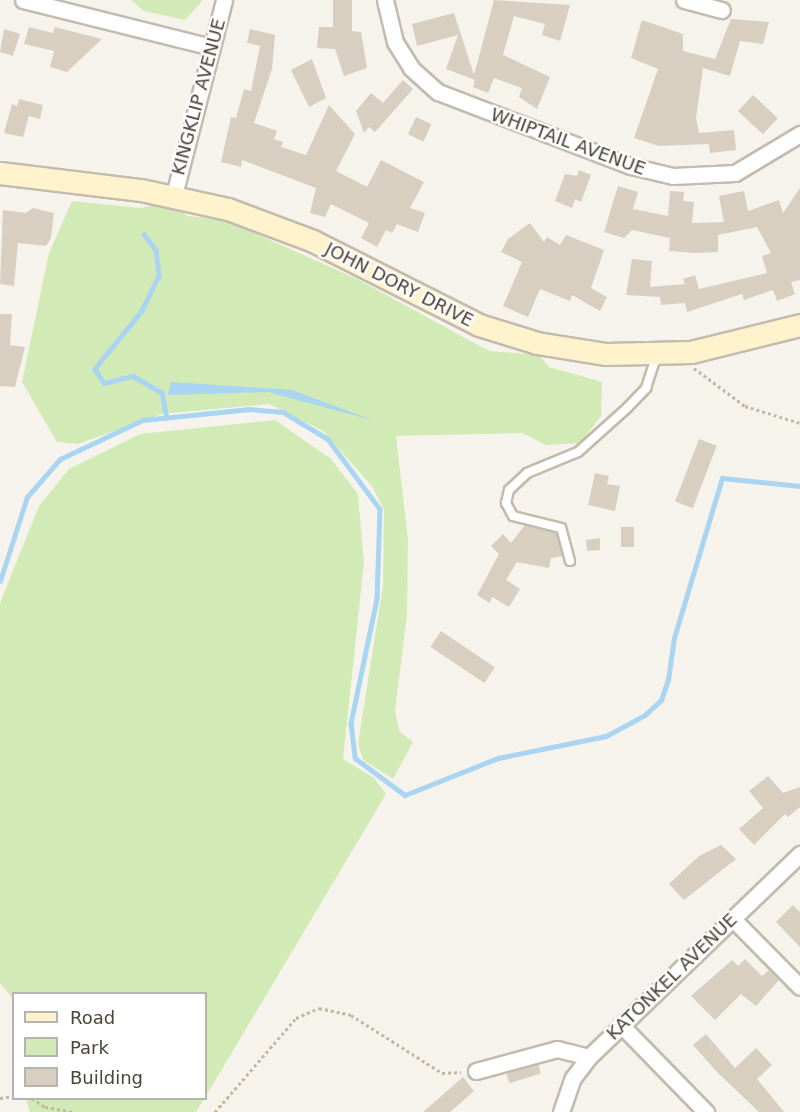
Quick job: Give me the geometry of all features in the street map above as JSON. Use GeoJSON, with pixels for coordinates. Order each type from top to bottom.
{"type":"FeatureCollection","features":[{"type":"Feature","properties":{"kind":"street"},"geometry":{"type":"LineString","coordinates":[[23,0],[211,48]]}},
{"type":"Feature","properties":{"kind":"street","name":"KINGKLIP AVENUE"},"geometry":{"type":"LineString","coordinates":[[174,195],[224,0]]}},
{"type":"Feature","properties":{"kind":"street","name":"WHIPTAIL AVENUE"},"geometry":{"type":"LineString","coordinates":[[385,0],[395,42],[411,68],[438,92],[631,166],[674,176],[735,173],[800,134]]}},
{"type":"Feature","properties":{"kind":"street"},"geometry":{"type":"LineString","coordinates":[[684,0],[722,10]]}},
{"type":"Feature","properties":{"kind":"street","name":"JOHN DORY DRIVE"},"geometry":{"type":"LineString","coordinates":[[0,172],[174,195],[286,230],[505,334],[574,350],[663,353],[730,345],[800,325]]}},
{"type":"Feature","properties":{"kind":"street","name":"KATONKEL AVENUE"},"geometry":{"type":"LineString","coordinates":[[561,1112],[573,1078],[589,1057],[800,854]]}},
{"type":"Feature","properties":{"kind":"street"},"geometry":{"type":"LineString","coordinates":[[733,919],[800,987]]}},
{"type":"Feature","properties":{"kind":"street"},"geometry":{"type":"LineString","coordinates":[[621,1025],[706,1112]]}},
{"type":"Feature","properties":{"kind":"street"},"geometry":{"type":"LineString","coordinates":[[476,1071],[557,1049],[589,1057]]}},
{"type":"Feature","properties":{"kind":"lane"},"geometry":{"type":"LineString","coordinates":[[570,561],[561,528],[513,516],[506,503],[509,490],[527,473],[578,452],[646,388],[663,353]]}},
{"type":"Feature","properties":{"kind":"path"},"geometry":{"type":"LineString","coordinates":[[663,353],[745,406],[800,423]]}},
{"type":"Feature","properties":{"kind":"path"},"geometry":{"type":"LineString","coordinates":[[215,1112],[296,1018],[319,1008],[351,1015],[442,1073],[476,1071]]}},
{"type":"Feature","properties":{"kind":"path"},"geometry":{"type":"LineString","coordinates":[[35,1100],[45,1107],[73,1112]]}},
{"type":"Feature","properties":{"kind":"green space"},"geometry":{"type":"Polygon","coordinates":[[[131,0],[203,0],[185,20],[144,11],[131,0]]]}},
{"type":"Feature","properties":{"kind":"green space"},"geometry":{"type":"Polygon","coordinates":[[[72,201],[141,208],[171,201],[187,216],[226,220],[359,280],[489,351],[539,355],[549,367],[602,382],[601,416],[580,443],[546,445],[522,433],[396,436],[408,539],[407,615],[395,710],[399,731],[413,742],[393,779],[363,760],[358,744],[383,585],[384,509],[371,485],[323,431],[269,404],[162,414],[78,444],[57,442],[22,382],[49,253],[72,201]]]}},
{"type":"Feature","properties":{"kind":"green space"},"geometry":{"type":"Polygon","coordinates":[[[275,420],[331,459],[358,494],[364,562],[343,759],[374,778],[386,794],[207,1094],[207,992],[12,992],[12,998],[0,983],[0,603],[39,506],[69,469],[140,434],[275,420]]]}},
{"type":"Feature","properties":{"kind":"green space"},"geometry":{"type":"Polygon","coordinates":[[[27,1100],[203,1100],[196,1112],[30,1112],[27,1100]]]}},
{"type":"Feature","properties":{"kind":"water"},"geometry":{"type":"Polygon","coordinates":[[[171,382],[292,390],[375,421],[268,392],[168,395],[171,382]]]}},
{"type":"Feature","properties":{"kind":"building"},"geometry":{"type":"Polygon","coordinates":[[[333,0],[352,0],[352,31],[361,32],[367,68],[344,76],[335,49],[317,48],[319,27],[333,27],[333,0]]]}},
{"type":"Feature","properties":{"kind":"building"},"geometry":{"type":"Polygon","coordinates":[[[494,0],[570,5],[560,41],[542,35],[545,24],[514,16],[503,55],[550,77],[537,109],[519,97],[522,88],[494,78],[488,93],[473,87],[475,80],[446,69],[458,35],[417,46],[412,24],[454,13],[474,75],[494,0]]]}},
{"type":"Feature","properties":{"kind":"building"},"geometry":{"type":"Polygon","coordinates":[[[731,19],[769,22],[763,44],[740,41],[730,76],[703,68],[696,118],[699,133],[734,130],[736,150],[710,153],[709,144],[659,146],[634,138],[658,69],[631,58],[642,20],[683,34],[683,51],[715,59],[731,19]]]}},
{"type":"Feature","properties":{"kind":"building"},"geometry":{"type":"Polygon","coordinates":[[[29,27],[53,33],[55,27],[102,39],[67,72],[50,67],[54,51],[24,44],[29,27]]]}},
{"type":"Feature","properties":{"kind":"building"},"geometry":{"type":"Polygon","coordinates":[[[4,29],[20,34],[13,56],[0,52],[4,29]]]}},
{"type":"Feature","properties":{"kind":"building"},"geometry":{"type":"Polygon","coordinates":[[[250,29],[275,35],[272,69],[254,123],[277,131],[274,139],[283,142],[281,147],[306,155],[329,105],[355,134],[336,171],[367,187],[381,160],[424,182],[410,208],[425,213],[418,232],[397,224],[392,233],[386,230],[377,247],[361,238],[369,223],[331,204],[325,217],[310,213],[316,188],[242,160],[241,167],[221,162],[231,117],[236,118],[244,89],[251,91],[260,46],[247,43],[250,29]]]}},
{"type":"Feature","properties":{"kind":"building"},"geometry":{"type":"Polygon","coordinates":[[[312,59],[326,98],[309,107],[291,70],[312,59]]]}},
{"type":"Feature","properties":{"kind":"building"},"geometry":{"type":"Polygon","coordinates":[[[403,80],[413,89],[375,132],[369,127],[364,133],[356,111],[371,93],[383,103],[403,80]]]}},
{"type":"Feature","properties":{"kind":"building"},"geometry":{"type":"Polygon","coordinates":[[[753,95],[778,118],[763,134],[738,111],[753,95]]]}},
{"type":"Feature","properties":{"kind":"building"},"geometry":{"type":"Polygon","coordinates":[[[19,99],[43,105],[40,119],[29,116],[23,137],[4,133],[12,104],[17,106],[19,99]]]}},
{"type":"Feature","properties":{"kind":"building"},"geometry":{"type":"Polygon","coordinates":[[[416,117],[431,124],[423,141],[408,134],[416,117]]]}},
{"type":"Feature","properties":{"kind":"building"},"geometry":{"type":"Polygon","coordinates":[[[579,170],[591,175],[581,202],[575,199],[572,208],[555,201],[565,174],[577,176],[579,170]]]}},
{"type":"Feature","properties":{"kind":"building"},"geometry":{"type":"Polygon","coordinates":[[[618,186],[638,192],[633,209],[668,216],[670,191],[684,192],[683,201],[694,202],[692,223],[724,222],[719,196],[744,191],[748,211],[779,200],[783,213],[800,188],[800,280],[791,282],[795,294],[777,301],[773,290],[744,300],[742,294],[687,312],[685,303],[661,305],[660,297],[626,295],[632,259],[652,261],[650,287],[685,284],[683,279],[695,275],[699,289],[767,273],[762,256],[771,253],[757,227],[718,235],[718,252],[695,253],[669,251],[670,238],[632,230],[624,238],[604,232],[618,186]]]}},
{"type":"Feature","properties":{"kind":"building"},"geometry":{"type":"Polygon","coordinates":[[[33,208],[54,213],[51,238],[46,246],[18,243],[14,286],[0,284],[3,210],[26,213],[33,208]]]}},
{"type":"Feature","properties":{"kind":"building"},"geometry":{"type":"Polygon","coordinates":[[[530,223],[544,242],[547,237],[560,245],[566,235],[604,250],[591,288],[607,297],[600,311],[572,295],[570,301],[540,289],[528,317],[503,306],[522,262],[501,252],[508,239],[530,223]]]}},
{"type":"Feature","properties":{"kind":"building"},"geometry":{"type":"Polygon","coordinates":[[[0,314],[12,314],[10,345],[25,347],[15,387],[0,386],[0,314]]]}},
{"type":"Feature","properties":{"kind":"building"},"geometry":{"type":"Polygon","coordinates":[[[699,439],[717,446],[693,508],[675,502],[699,439]]]}},
{"type":"Feature","properties":{"kind":"building"},"geometry":{"type":"Polygon","coordinates":[[[595,473],[609,476],[607,484],[620,486],[615,511],[588,505],[595,473]]]}},
{"type":"Feature","properties":{"kind":"building"},"geometry":{"type":"Polygon","coordinates":[[[525,525],[556,533],[563,556],[551,558],[549,568],[517,562],[506,580],[520,589],[509,607],[492,597],[490,603],[477,595],[499,554],[491,546],[503,534],[511,543],[525,525]]]}},
{"type":"Feature","properties":{"kind":"building"},"geometry":{"type":"Polygon","coordinates":[[[621,527],[634,527],[634,547],[621,547],[621,527]]]}},
{"type":"Feature","properties":{"kind":"building"},"geometry":{"type":"Polygon","coordinates":[[[600,538],[600,550],[587,551],[586,540],[600,538]]]}},
{"type":"Feature","properties":{"kind":"building"},"geometry":{"type":"Polygon","coordinates":[[[441,631],[495,667],[484,683],[430,647],[441,631]]]}},
{"type":"Feature","properties":{"kind":"building"},"geometry":{"type":"Polygon","coordinates":[[[768,776],[783,793],[800,787],[800,807],[788,817],[785,814],[754,845],[739,829],[763,808],[749,791],[768,776]]]}},
{"type":"Feature","properties":{"kind":"building"},"geometry":{"type":"Polygon","coordinates":[[[721,845],[736,859],[684,900],[669,884],[699,856],[721,845]]]}},
{"type":"Feature","properties":{"kind":"building"},"geometry":{"type":"Polygon","coordinates":[[[793,905],[800,912],[800,947],[776,922],[793,905]]]}},
{"type":"Feature","properties":{"kind":"building"},"geometry":{"type":"Polygon","coordinates":[[[745,959],[762,976],[769,970],[779,980],[756,1006],[741,994],[715,1020],[691,996],[732,960],[738,966],[745,959]]]}},
{"type":"Feature","properties":{"kind":"building"},"geometry":{"type":"Polygon","coordinates":[[[706,1034],[735,1068],[756,1048],[772,1065],[757,1079],[784,1112],[759,1112],[716,1071],[693,1045],[706,1034]]]}},
{"type":"Feature","properties":{"kind":"building"},"geometry":{"type":"Polygon","coordinates":[[[538,1064],[541,1074],[509,1083],[506,1074],[538,1064]]]}},
{"type":"Feature","properties":{"kind":"building"},"geometry":{"type":"Polygon","coordinates":[[[463,1077],[474,1091],[450,1112],[423,1112],[463,1077]]]}},
{"type":"Feature","properties":{"kind":"waterway"},"geometry":{"type":"LineString","coordinates":[[144,234],[156,250],[159,276],[142,311],[95,369],[104,383],[133,376],[162,393],[167,418]]}},
{"type":"Feature","properties":{"kind":"waterway"},"geometry":{"type":"LineString","coordinates":[[0,581],[27,497],[60,459],[143,420],[249,409],[283,412],[328,439],[380,509],[377,599],[351,723],[355,758],[405,795],[498,758],[606,736],[645,715],[661,700],[668,680],[674,638],[722,478],[800,486]]}}]}
